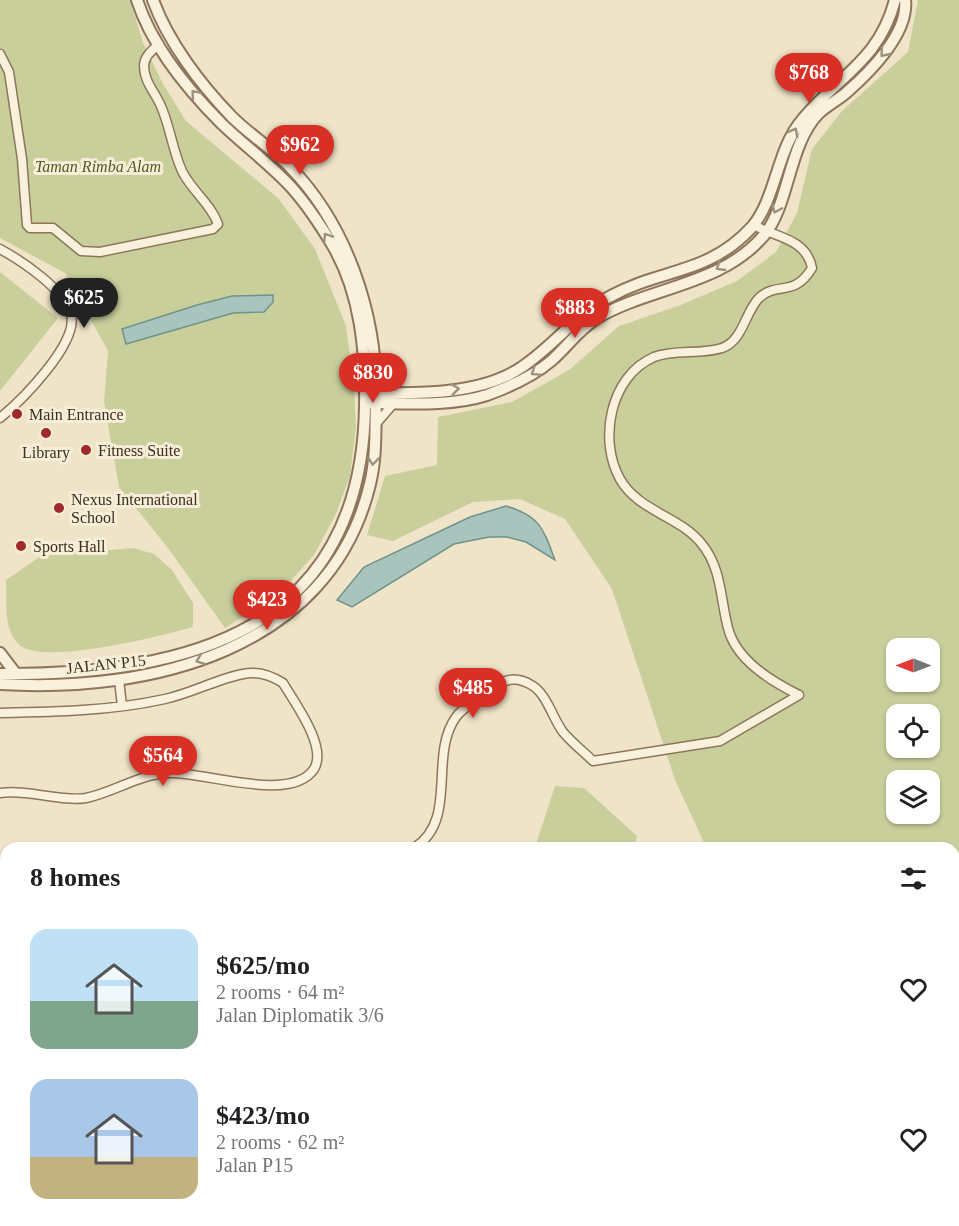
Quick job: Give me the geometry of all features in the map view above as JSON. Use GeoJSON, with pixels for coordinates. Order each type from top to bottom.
{"type":"FeatureCollection","features":[{"type":"Feature","properties":{"kind":"street"},"geometry":{"type":"LineString","coordinates":[[375,425],[394,398],[494,381],[536,356],[585,313],[611,295],[698,266],[724,252],[754,225],[798,124],[816,102],[872,51],[889,24],[894,0]]}},
{"type":"Feature","properties":{"kind":"street"},"geometry":{"type":"LineString","coordinates":[[370,398],[468,400],[518,382],[551,361],[573,336],[622,304],[695,281],[749,250],[766,232],[800,144],[817,115],[847,92],[888,50],[907,10],[905,0]]}},
{"type":"Feature","properties":{"kind":"street"},"geometry":{"type":"LineString","coordinates":[[370,398],[358,309],[343,255],[293,189],[215,116],[175,69],[139,5],[153,1],[167,30],[206,86],[232,117],[291,168],[315,197],[343,255],[367,314],[376,378],[370,398]]}},
{"type":"Feature","properties":{"kind":"street"},"geometry":{"type":"LineString","coordinates":[[0,54],[9,72],[22,159],[27,225],[30,228],[53,228],[81,250],[100,252],[213,230],[218,224],[215,215],[196,193],[182,171],[168,123],[149,87],[144,64],[148,54],[159,44]]}},
{"type":"Feature","properties":{"kind":"street"},"geometry":{"type":"LineString","coordinates":[[420,842],[432,830],[438,814],[444,750],[448,731],[456,716],[497,684],[509,678],[522,680],[536,688],[562,731],[593,760],[720,741],[799,695],[773,682],[735,645],[728,630],[718,574],[709,553],[693,534],[634,498],[620,480],[609,444],[608,429],[612,411],[627,380],[642,363],[656,356],[724,348],[739,334],[759,298],[773,291],[795,287],[804,280],[812,268],[809,257],[797,242],[766,232],[754,225]]}},
{"type":"Feature","properties":{"kind":"street"},"geometry":{"type":"LineString","coordinates":[[0,249],[32,270],[54,291],[68,306],[72,322],[61,348],[38,380],[0,418]]}},
{"type":"Feature","properties":{"kind":"street"},"geometry":{"type":"LineString","coordinates":[[376,378],[394,398]]}},
{"type":"Feature","properties":{"kind":"street","name":"JALAN P15"},"geometry":{"type":"LineString","coordinates":[[0,684],[119,681],[148,676],[189,664],[290,613],[315,589],[340,554],[360,515],[370,483],[375,425],[370,398]]}},
{"type":"Feature","properties":{"kind":"street","name":"JALAN P15"},"geometry":{"type":"LineString","coordinates":[[0,674],[142,664],[236,640],[306,582],[338,537],[349,514],[359,478],[370,398]]}},
{"type":"Feature","properties":{"kind":"street"},"geometry":{"type":"LineString","coordinates":[[0,653],[16,674]]}},
{"type":"Feature","properties":{"kind":"street"},"geometry":{"type":"LineString","coordinates":[[0,713],[122,706],[165,699],[244,673],[274,677],[283,683],[297,705],[317,745],[318,758],[314,769],[306,777],[290,783],[243,783],[169,773],[147,776],[84,798],[0,793]]}},
{"type":"Feature","properties":{"kind":"street"},"geometry":{"type":"LineString","coordinates":[[119,681],[122,706]]}},
{"type":"Feature","properties":{"kind":"green space","name":"Taman Rimba Alam"},"geometry":{"type":"Polygon","coordinates":[[[0,0],[130,0],[143,43],[163,84],[186,121],[279,199],[315,249],[346,326],[354,387],[356,427],[350,476],[336,514],[314,555],[278,595],[225,628],[168,548],[119,487],[104,402],[108,351],[65,273],[0,238],[0,0]]]}},
{"type":"Feature","properties":{"kind":"green space"},"geometry":{"type":"Polygon","coordinates":[[[918,0],[959,0],[959,842],[704,842],[675,780],[612,589],[565,519],[520,499],[473,502],[393,541],[367,535],[385,476],[437,465],[438,417],[512,402],[569,370],[619,326],[678,306],[737,281],[776,252],[797,213],[812,149],[842,111],[908,52],[918,0]]]}},
{"type":"Feature","properties":{"kind":"green space"},"geometry":{"type":"Polygon","coordinates":[[[0,272],[58,318],[0,391],[0,272]]]}},
{"type":"Feature","properties":{"kind":"green space"},"geometry":{"type":"Polygon","coordinates":[[[133,548],[154,554],[172,570],[193,603],[193,627],[131,642],[78,651],[35,651],[21,646],[15,640],[8,624],[6,580],[41,556],[133,548]]]}},
{"type":"Feature","properties":{"kind":"green space"},"geometry":{"type":"Polygon","coordinates":[[[555,786],[584,788],[637,836],[635,842],[537,842],[555,786]]]}},
{"type":"Feature","properties":{"kind":"water"},"geometry":{"type":"Polygon","coordinates":[[[273,295],[273,302],[264,312],[233,313],[126,344],[122,329],[232,296],[273,295]]]}},
{"type":"Feature","properties":{"kind":"water"},"geometry":{"type":"Polygon","coordinates":[[[506,506],[526,514],[539,525],[555,560],[526,542],[507,537],[489,537],[454,544],[352,607],[337,600],[364,567],[470,517],[506,506]]]}},
{"type":"Feature","properties":{"kind":"place","name":"Main Entrance"},"geometry":{"type":"Point","coordinates":[17,414]}},
{"type":"Feature","properties":{"kind":"place","name":"Library"},"geometry":{"type":"Point","coordinates":[46,433]}},
{"type":"Feature","properties":{"kind":"place","name":"Fitness Suite"},"geometry":{"type":"Point","coordinates":[86,450]}},
{"type":"Feature","properties":{"kind":"place","name":"Nexus International School"},"geometry":{"type":"Point","coordinates":[59,508]}},
{"type":"Feature","properties":{"kind":"place","name":"Sports Hall"},"geometry":{"type":"Point","coordinates":[21,546]}}]}
